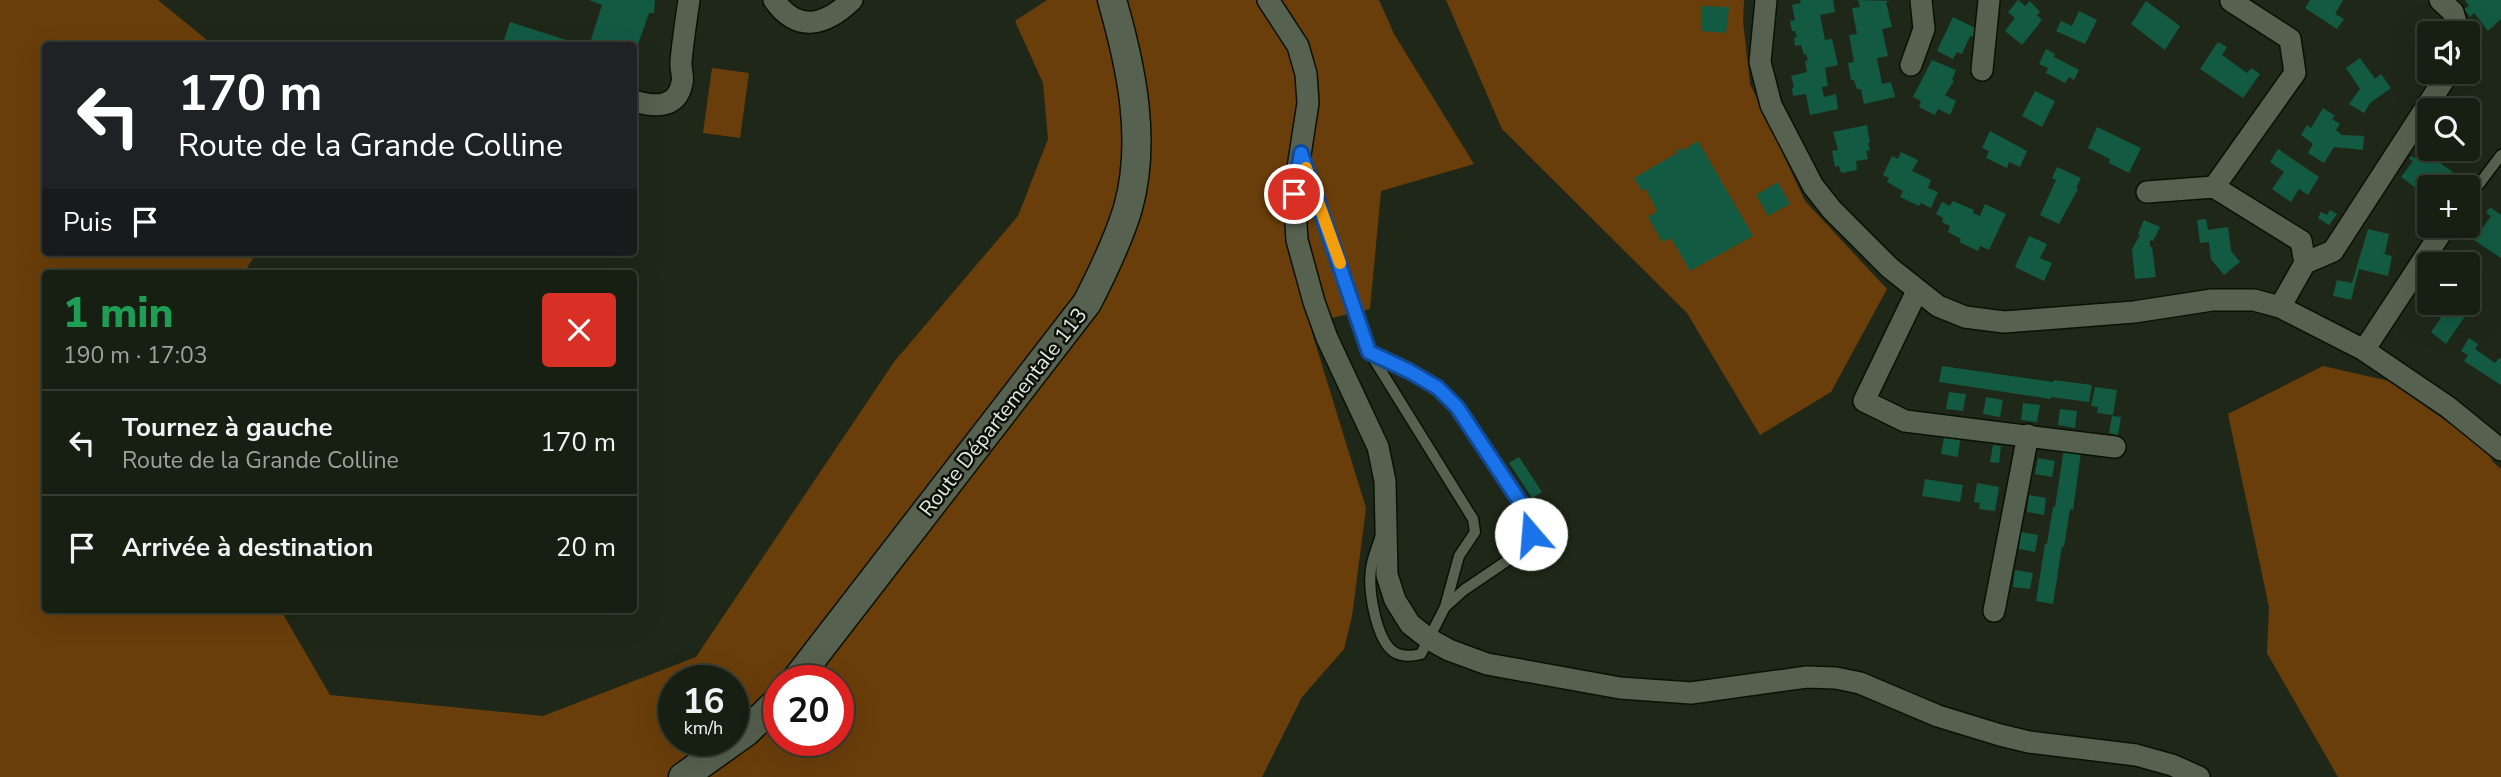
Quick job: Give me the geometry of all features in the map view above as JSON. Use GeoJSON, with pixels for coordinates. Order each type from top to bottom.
{"type":"FeatureCollection","features":[{"type":"Feature","properties":{"kind":"main road","name":"Route Départementale 113"},"geometry":{"type":"LineString","coordinates":[[1090,0],[1104,24],[1120,62],[1135,109]]}},
{"type":"Feature","properties":{"kind":"main road","name":"Route Départementale 113"},"geometry":{"type":"LineString","coordinates":[[806,665],[1087,303],[1112,253],[1128,206],[1137,147],[1135,109],[1122,36],[1112,0]]}},
{"type":"Feature","properties":{"kind":"main road"},"geometry":{"type":"LineString","coordinates":[[683,777],[747,732],[763,716]]}},
{"type":"Feature","properties":{"kind":"street"},"geometry":{"type":"LineString","coordinates":[[637,102],[650,106],[668,104],[678,95],[683,81],[680,66],[689,0]]}},
{"type":"Feature","properties":{"kind":"street"},"geometry":{"type":"LineString","coordinates":[[774,0],[783,13],[800,21],[822,22],[852,0]]}},
{"type":"Feature","properties":{"kind":"street"},"geometry":{"type":"LineString","coordinates":[[1268,0],[1298,46],[1306,74],[1308,103],[1294,194],[1297,240],[1327,338],[1378,447],[1385,481],[1387,575],[1395,600],[1410,624],[1449,650],[1487,664],[1620,688],[1691,693],[1807,677],[1836,678],[1860,683],[1938,716],[2000,735],[2029,742],[2136,755],[2172,765],[2199,777]]}},
{"type":"Feature","properties":{"kind":"street"},"geometry":{"type":"LineString","coordinates":[[1766,0],[1760,62],[1771,105],[1813,186],[1832,210],[1890,268],[1938,306],[1965,317],[2004,322],[2134,312],[2212,300],[2254,300],[2280,307],[2364,350],[2448,408],[2501,450]]}},
{"type":"Feature","properties":{"kind":"street"},"geometry":{"type":"LineString","coordinates":[[1911,65],[1924,29],[1921,0]]}},
{"type":"Feature","properties":{"kind":"street"},"geometry":{"type":"LineString","coordinates":[[1982,70],[1989,0]]}},
{"type":"Feature","properties":{"kind":"street"},"geometry":{"type":"LineString","coordinates":[[2440,0],[2453,12],[2456,21]]}},
{"type":"Feature","properties":{"kind":"street"},"geometry":{"type":"LineString","coordinates":[[2214,187],[2295,73],[2290,39],[2231,1]]}},
{"type":"Feature","properties":{"kind":"street"},"geometry":{"type":"LineString","coordinates":[[2280,307],[2305,263],[2333,251],[2441,84]]}},
{"type":"Feature","properties":{"kind":"street"},"geometry":{"type":"LineString","coordinates":[[2147,192],[2214,187],[2301,241],[2305,263]]}},
{"type":"Feature","properties":{"kind":"street"},"geometry":{"type":"LineString","coordinates":[[2364,350],[2438,238]]}},
{"type":"Feature","properties":{"kind":"street"},"geometry":{"type":"LineString","coordinates":[[1917,291],[1864,401],[1905,421],[2115,447]]}},
{"type":"Feature","properties":{"kind":"street"},"geometry":{"type":"LineString","coordinates":[[1994,611],[2028,435]]}},
{"type":"Feature","properties":{"kind":"lane"},"geometry":{"type":"LineString","coordinates":[[1301,153],[1369,352],[1473,519],[1475,532],[1459,556],[1445,607],[1421,654],[1409,656],[1394,652],[1382,635],[1374,615],[1371,570],[1387,511]]}},
{"type":"Feature","properties":{"kind":"lane"},"geometry":{"type":"LineString","coordinates":[[2480,183],[2501,155]]}},
{"type":"Feature","properties":{"kind":"lane"},"geometry":{"type":"LineString","coordinates":[[1369,352],[1438,388],[1457,407],[1530,517],[1531,534],[1520,552],[1464,590],[1445,607]]}},
{"type":"Feature","properties":{"kind":"shaded area"},"geometry":{"type":"Polygon","coordinates":[[[0,0],[158,0],[209,42],[42,42],[42,256],[255,256],[246,270],[42,270],[42,613],[282,613],[330,695],[543,716],[658,672],[658,756],[749,756],[749,665],[675,665],[696,657],[894,362],[1018,216],[1048,139],[1043,83],[1015,21],[1047,0],[1379,0],[1394,34],[1474,164],[1381,191],[1370,309],[1309,323],[1366,508],[1352,616],[1344,649],[1302,697],[1262,777],[0,777],[0,0]]]}},
{"type":"Feature","properties":{"kind":"shaded area"},"geometry":{"type":"Polygon","coordinates":[[[1446,0],[1744,0],[1743,21],[1750,84],[1805,201],[1887,289],[1831,392],[1760,435],[1687,313],[1502,129],[1446,0]]]}},
{"type":"Feature","properties":{"kind":"shaded area"},"geometry":{"type":"Polygon","coordinates":[[[712,68],[749,73],[740,138],[703,133],[712,68]]]}},
{"type":"Feature","properties":{"kind":"shaded area"},"geometry":{"type":"Polygon","coordinates":[[[2323,366],[2389,381],[2486,449],[2493,462],[2501,469],[2501,777],[2338,777],[2267,653],[2269,607],[2228,414],[2323,366]]]}},
{"type":"Feature","properties":{"kind":"building"},"geometry":{"type":"Polygon","coordinates":[[[589,0],[655,0],[654,13],[649,13],[637,47],[637,42],[590,42],[602,5],[589,0]]]}},
{"type":"Feature","properties":{"kind":"building"},"geometry":{"type":"Polygon","coordinates":[[[1800,0],[1833,0],[1835,12],[1820,15],[1825,40],[1832,39],[1838,65],[1825,68],[1828,86],[1822,87],[1824,97],[1836,94],[1838,109],[1810,115],[1806,94],[1793,96],[1792,88],[1791,76],[1807,72],[1806,54],[1804,55],[1801,45],[1795,46],[1794,38],[1797,37],[1795,31],[1792,31],[1790,21],[1795,20],[1792,5],[1801,3],[1800,0]]]}},
{"type":"Feature","properties":{"kind":"building"},"geometry":{"type":"Polygon","coordinates":[[[1858,0],[1891,1],[1886,2],[1892,27],[1882,29],[1888,56],[1877,58],[1882,84],[1891,82],[1895,97],[1864,104],[1861,89],[1857,89],[1854,80],[1851,80],[1848,63],[1854,62],[1849,35],[1857,34],[1852,8],[1860,7],[1858,0]]]}},
{"type":"Feature","properties":{"kind":"building"},"geometry":{"type":"Polygon","coordinates":[[[2018,0],[2025,6],[2030,1],[2040,12],[2037,15],[2042,20],[2022,45],[2005,31],[2015,18],[2008,12],[2018,0]]]}},
{"type":"Feature","properties":{"kind":"building"},"geometry":{"type":"Polygon","coordinates":[[[2310,0],[2343,0],[2335,14],[2344,19],[2337,29],[2305,8],[2310,0]]]}},
{"type":"Feature","properties":{"kind":"building"},"geometry":{"type":"Polygon","coordinates":[[[2465,0],[2501,0],[2501,19],[2488,31],[2474,13],[2470,17],[2464,9],[2469,6],[2465,0]]]}},
{"type":"Feature","properties":{"kind":"building"},"geometry":{"type":"Polygon","coordinates":[[[2146,1],[2180,26],[2165,50],[2131,24],[2146,1]]]}},
{"type":"Feature","properties":{"kind":"building"},"geometry":{"type":"Polygon","coordinates":[[[1702,6],[1729,7],[1726,33],[1702,31],[1702,6]]]}},
{"type":"Feature","properties":{"kind":"building"},"geometry":{"type":"Polygon","coordinates":[[[2079,11],[2097,20],[2085,44],[2056,31],[2061,21],[2072,26],[2079,11]]]}},
{"type":"Feature","properties":{"kind":"building"},"geometry":{"type":"Polygon","coordinates":[[[1953,17],[1977,29],[1973,37],[1970,36],[1962,54],[1957,52],[1953,59],[1937,51],[1953,17]]]}},
{"type":"Feature","properties":{"kind":"building"},"geometry":{"type":"Polygon","coordinates":[[[510,22],[573,42],[503,42],[510,22]]]}},
{"type":"Feature","properties":{"kind":"building"},"geometry":{"type":"Polygon","coordinates":[[[2218,42],[2227,47],[2222,55],[2247,73],[2251,68],[2260,74],[2243,98],[2200,69],[2218,42]]]}},
{"type":"Feature","properties":{"kind":"building"},"geometry":{"type":"Polygon","coordinates":[[[2046,49],[2055,54],[2054,57],[2079,70],[2074,80],[2069,77],[2065,83],[2046,73],[2048,68],[2039,64],[2046,49]]]}},
{"type":"Feature","properties":{"kind":"building"},"geometry":{"type":"Polygon","coordinates":[[[2360,58],[2375,79],[2381,74],[2391,88],[2370,103],[2364,113],[2349,104],[2360,89],[2346,68],[2360,58]]]}},
{"type":"Feature","properties":{"kind":"building"},"geometry":{"type":"Polygon","coordinates":[[[1932,60],[1956,70],[1952,80],[1954,81],[1945,95],[1956,101],[1950,115],[1938,109],[1935,115],[1919,107],[1921,101],[1913,97],[1932,60]]]}},
{"type":"Feature","properties":{"kind":"building"},"geometry":{"type":"Polygon","coordinates":[[[2035,91],[2055,101],[2042,127],[2022,116],[2035,91]]]}},
{"type":"Feature","properties":{"kind":"building"},"geometry":{"type":"Polygon","coordinates":[[[2323,108],[2335,116],[2332,119],[2340,124],[2336,130],[2342,135],[2364,136],[2363,150],[2334,147],[2324,163],[2308,153],[2313,144],[2301,135],[2307,125],[2311,128],[2323,108]]]}},
{"type":"Feature","properties":{"kind":"building"},"geometry":{"type":"Polygon","coordinates":[[[1867,125],[1870,143],[1870,150],[1866,151],[1868,159],[1856,161],[1857,170],[1841,173],[1839,166],[1835,167],[1832,151],[1838,150],[1833,132],[1867,125]]]}},
{"type":"Feature","properties":{"kind":"building"},"geometry":{"type":"Polygon","coordinates":[[[2097,127],[2141,148],[2129,173],[2088,148],[2097,127]]]}},
{"type":"Feature","properties":{"kind":"building"},"geometry":{"type":"Polygon","coordinates":[[[1990,131],[2027,151],[2020,167],[2009,162],[2007,168],[1986,158],[1989,151],[1982,148],[1990,131]]]}},
{"type":"Feature","properties":{"kind":"building"},"geometry":{"type":"Polygon","coordinates":[[[1698,141],[1753,236],[1690,271],[1671,238],[1662,242],[1648,217],[1657,211],[1646,189],[1642,191],[1634,178],[1677,153],[1676,150],[1681,148],[1682,151],[1698,141]]]}},
{"type":"Feature","properties":{"kind":"building"},"geometry":{"type":"Polygon","coordinates":[[[2278,149],[2319,177],[2308,195],[2299,189],[2291,202],[2272,189],[2284,172],[2270,162],[2278,149]]]}},
{"type":"Feature","properties":{"kind":"building"},"geometry":{"type":"Polygon","coordinates":[[[1901,152],[1918,160],[1912,171],[1931,180],[1928,188],[1938,192],[1931,208],[1921,203],[1919,206],[1900,197],[1903,191],[1887,182],[1889,178],[1883,175],[1892,156],[1898,159],[1901,152]]]}},
{"type":"Feature","properties":{"kind":"building"},"geometry":{"type":"Polygon","coordinates":[[[2417,155],[2417,161],[2441,161],[2440,163],[2453,172],[2451,175],[2417,175],[2417,189],[2401,177],[2413,161],[2409,159],[2411,156],[2415,158],[2417,155]]]}},
{"type":"Feature","properties":{"kind":"building"},"geometry":{"type":"Polygon","coordinates":[[[2057,167],[2081,178],[2059,224],[2040,215],[2056,180],[2052,178],[2057,167]]]}},
{"type":"Feature","properties":{"kind":"building"},"geometry":{"type":"Polygon","coordinates":[[[1778,182],[1790,204],[1768,216],[1756,195],[1778,182]]]}},
{"type":"Feature","properties":{"kind":"building"},"geometry":{"type":"Polygon","coordinates":[[[1953,201],[1974,210],[1973,213],[1980,216],[1985,204],[2006,214],[1989,250],[1980,246],[1978,251],[1959,242],[1961,239],[1948,232],[1950,226],[1942,222],[1943,218],[1936,214],[1942,202],[1950,206],[1953,201]]]}},
{"type":"Feature","properties":{"kind":"building"},"geometry":{"type":"Polygon","coordinates":[[[2490,207],[2501,215],[2501,258],[2474,240],[2480,238],[2480,232],[2491,216],[2486,213],[2490,207]]]}},
{"type":"Feature","properties":{"kind":"building"},"geometry":{"type":"Polygon","coordinates":[[[2330,210],[2337,214],[2329,225],[2318,218],[2321,212],[2327,215],[2330,210]]]}},
{"type":"Feature","properties":{"kind":"building"},"geometry":{"type":"Polygon","coordinates":[[[2206,219],[2208,230],[2228,227],[2231,251],[2240,262],[2224,275],[2211,259],[2209,242],[2200,243],[2197,220],[2206,219]]]}},
{"type":"Feature","properties":{"kind":"building"},"geometry":{"type":"Polygon","coordinates":[[[2144,220],[2160,227],[2153,241],[2150,240],[2156,277],[2135,279],[2132,249],[2144,220]]]}},
{"type":"Feature","properties":{"kind":"building"},"geometry":{"type":"Polygon","coordinates":[[[2368,229],[2389,234],[2385,253],[2381,253],[2392,256],[2388,276],[2359,269],[2351,300],[2333,296],[2337,280],[2352,283],[2368,229]]]}},
{"type":"Feature","properties":{"kind":"building"},"geometry":{"type":"Polygon","coordinates":[[[2029,236],[2047,244],[2040,258],[2052,263],[2044,281],[2015,267],[2029,236]]]}},
{"type":"Feature","properties":{"kind":"building"},"geometry":{"type":"Polygon","coordinates":[[[2437,315],[2466,315],[2446,344],[2431,332],[2441,318],[2437,315]]]}},
{"type":"Feature","properties":{"kind":"building"},"geometry":{"type":"Polygon","coordinates":[[[2469,338],[2478,344],[2475,349],[2495,363],[2501,359],[2501,385],[2464,361],[2468,355],[2461,351],[2469,338]]]}},
{"type":"Feature","properties":{"kind":"building"},"geometry":{"type":"Polygon","coordinates":[[[1942,366],[2092,385],[2089,402],[1939,382],[1942,366]]]}},
{"type":"Feature","properties":{"kind":"building"},"geometry":{"type":"Polygon","coordinates":[[[2095,387],[2117,390],[2113,415],[2097,413],[2098,407],[2091,406],[2095,387]]]}},
{"type":"Feature","properties":{"kind":"building"},"geometry":{"type":"Polygon","coordinates":[[[1949,392],[1966,394],[1963,411],[1946,409],[1949,392]]]}},
{"type":"Feature","properties":{"kind":"building"},"geometry":{"type":"Polygon","coordinates":[[[1986,397],[2003,400],[2000,417],[1983,414],[1986,397]]]}},
{"type":"Feature","properties":{"kind":"building"},"geometry":{"type":"Polygon","coordinates":[[[2023,403],[2040,405],[2037,422],[2021,420],[2023,403]]]}},
{"type":"Feature","properties":{"kind":"building"},"geometry":{"type":"Polygon","coordinates":[[[2060,409],[2077,411],[2075,428],[2058,425],[2060,409]]]}},
{"type":"Feature","properties":{"kind":"building"},"geometry":{"type":"Polygon","coordinates":[[[2112,416],[2121,417],[2118,435],[2109,433],[2112,416]]]}},
{"type":"Feature","properties":{"kind":"building"},"geometry":{"type":"Polygon","coordinates":[[[1944,438],[1960,440],[1958,457],[1941,454],[1944,438]]]}},
{"type":"Feature","properties":{"kind":"building"},"geometry":{"type":"Polygon","coordinates":[[[1993,445],[2001,446],[1999,463],[1990,462],[1993,445]]]}},
{"type":"Feature","properties":{"kind":"building"},"geometry":{"type":"Polygon","coordinates":[[[2064,449],[2081,452],[2073,510],[2070,509],[2064,547],[2062,546],[2053,604],[2036,601],[2064,449]]]}},
{"type":"Feature","properties":{"kind":"building"},"geometry":{"type":"Polygon","coordinates":[[[1519,457],[1542,492],[1532,498],[1509,463],[1519,457]]]}},
{"type":"Feature","properties":{"kind":"building"},"geometry":{"type":"Polygon","coordinates":[[[2038,458],[2055,461],[2052,477],[2035,474],[2038,458]]]}},
{"type":"Feature","properties":{"kind":"building"},"geometry":{"type":"Polygon","coordinates":[[[1925,479],[1963,485],[1960,502],[1922,496],[1925,479]]]}},
{"type":"Feature","properties":{"kind":"building"},"geometry":{"type":"Polygon","coordinates":[[[1977,483],[1999,487],[1995,511],[1979,509],[1980,503],[1974,502],[1977,483]]]}},
{"type":"Feature","properties":{"kind":"building"},"geometry":{"type":"Polygon","coordinates":[[[2029,495],[2046,498],[2044,515],[2027,512],[2029,495]]]}},
{"type":"Feature","properties":{"kind":"building"},"geometry":{"type":"Polygon","coordinates":[[[2021,532],[2038,535],[2035,552],[2019,549],[2021,532]]]}},
{"type":"Feature","properties":{"kind":"building"},"geometry":{"type":"Polygon","coordinates":[[[2015,570],[2033,573],[2030,589],[2013,587],[2015,570]]]}},
{"type":"Feature","properties":{"kind":"slow traffic"},"geometry":{"type":"LineString","coordinates":[[1306,168],[1340,263]]}},
{"type":"Feature","properties":{"kind":"route"},"geometry":{"type":"LineString","coordinates":[[1294,194],[1301,153],[1369,352],[1438,388],[1457,407],[1530,517],[1531,534]]}}]}
